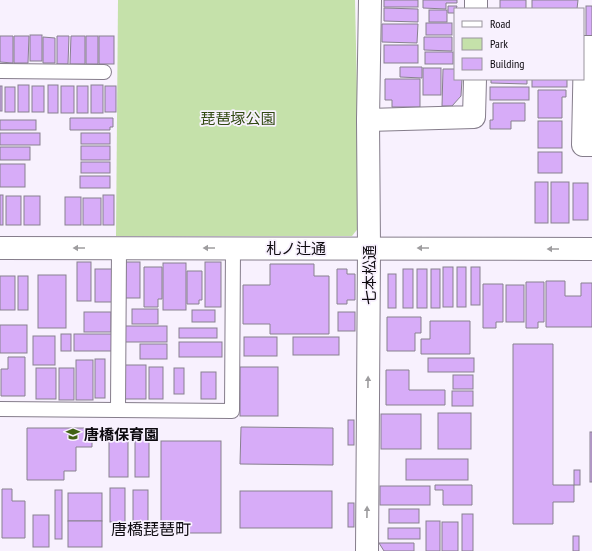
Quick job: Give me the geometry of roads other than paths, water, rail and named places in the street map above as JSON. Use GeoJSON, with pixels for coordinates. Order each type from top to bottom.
{"type":"FeatureCollection","features":[{"type":"Feature","properties":{"kind":"street","name":"七本松通"},"geometry":{"type":"LineString","coordinates":[[366,551],[370,0]]}},
{"type":"Feature","properties":{"kind":"street"},"geometry":{"type":"LineString","coordinates":[[592,47],[585,47],[583,145],[592,145]]}},
{"type":"Feature","properties":{"kind":"street"},"geometry":{"type":"LineString","coordinates":[[368,120],[474,117],[475,80]]}},
{"type":"Feature","properties":{"kind":"street","name":"札ノ辻通"},"geometry":{"type":"LineString","coordinates":[[0,248],[592,249]]}},
{"type":"Feature","properties":{"kind":"lane"},"geometry":{"type":"LineString","coordinates":[[0,71],[104,72]]}},
{"type":"Feature","properties":{"kind":"lane"},"geometry":{"type":"LineString","coordinates":[[118,409],[119,248]]}},
{"type":"Feature","properties":{"kind":"lane"},"geometry":{"type":"LineString","coordinates":[[0,409],[232,411],[233,248]]}},
{"type":"Feature","properties":{"kind":"place","name":"唐橋保育園"},"geometry":{"type":"Point","coordinates":[73,434]}},
{"type":"Feature","properties":{"kind":"district","name":"唐橋琵琶町"},"geometry":{"type":"Point","coordinates":[151,529]}},
{"type":"Feature","properties":{"kind":"park label","name":"琵琶塚公園"},"geometry":{"type":"Point","coordinates":[238,118]}}]}
